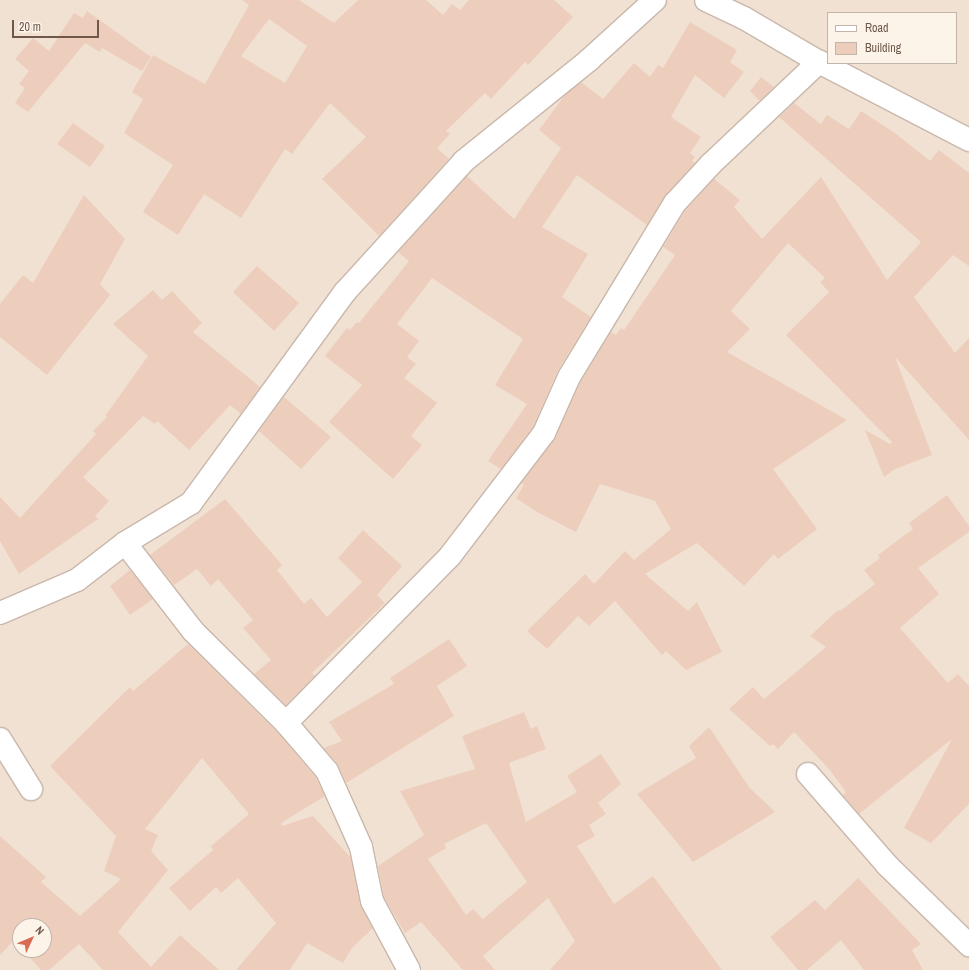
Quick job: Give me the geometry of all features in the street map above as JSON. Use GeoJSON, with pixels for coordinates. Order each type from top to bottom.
{"type":"FeatureCollection","features":[{"type":"Feature","properties":{"kind":"street"},"geometry":{"type":"LineString","coordinates":[[0,613],[77,580],[125,543],[191,503],[345,292],[464,161],[589,60],[655,0]]}},
{"type":"Feature","properties":{"kind":"street"},"geometry":{"type":"LineString","coordinates":[[706,0],[745,9],[819,62],[969,140]]}},
{"type":"Feature","properties":{"kind":"street"},"geometry":{"type":"LineString","coordinates":[[286,723],[450,556],[544,433],[569,377],[675,203],[711,164],[819,62]]}},
{"type":"Feature","properties":{"kind":"street"},"geometry":{"type":"LineString","coordinates":[[125,543],[193,631],[286,723],[327,771],[361,847],[372,902],[409,970]]}},
{"type":"Feature","properties":{"kind":"street"},"geometry":{"type":"LineString","coordinates":[[0,739],[32,789]]}},
{"type":"Feature","properties":{"kind":"street"},"geometry":{"type":"LineString","coordinates":[[808,774],[887,865],[969,945]]}},
{"type":"Feature","properties":{"kind":"shaded area"},"geometry":{"type":"Polygon","coordinates":[[[0,0],[969,0],[969,970],[0,970],[0,0]]]}},
{"type":"Feature","properties":{"kind":"building"},"geometry":{"type":"Polygon","coordinates":[[[242,0],[299,0],[334,23],[358,0],[426,0],[443,15],[452,4],[460,10],[469,0],[554,0],[573,17],[528,65],[525,62],[491,99],[485,93],[446,131],[450,134],[437,148],[449,159],[379,236],[322,179],[366,137],[330,103],[292,154],[285,149],[241,218],[204,194],[178,235],[143,212],[173,165],[124,133],[143,99],[132,92],[153,55],[205,84],[249,5],[242,0]],[[269,19],[241,56],[285,83],[307,46],[269,19]]]}},
{"type":"Feature","properties":{"kind":"building"},"geometry":{"type":"Polygon","coordinates":[[[87,11],[151,57],[142,71],[102,48],[100,52],[85,43],[28,112],[15,103],[25,88],[19,84],[29,71],[15,59],[33,38],[49,51],[74,13],[83,18],[87,11]]]}},
{"type":"Feature","properties":{"kind":"building"},"geometry":{"type":"Polygon","coordinates":[[[690,22],[737,50],[730,62],[744,72],[724,98],[695,75],[671,117],[701,137],[690,153],[695,157],[692,161],[695,163],[666,195],[647,225],[577,175],[542,227],[588,254],[562,297],[591,317],[558,370],[533,427],[501,469],[488,461],[527,404],[495,385],[523,339],[432,278],[397,324],[419,341],[407,357],[416,364],[404,378],[437,403],[411,436],[422,445],[393,479],[329,422],[362,385],[325,356],[347,328],[350,330],[357,322],[359,323],[409,261],[398,252],[467,176],[514,219],[561,148],[539,130],[565,95],[581,82],[603,99],[634,63],[650,77],[658,65],[663,68],[690,22]]]}},
{"type":"Feature","properties":{"kind":"building"},"geometry":{"type":"Polygon","coordinates":[[[761,77],[774,87],[760,101],[750,91],[761,77]]]}},
{"type":"Feature","properties":{"kind":"building"},"geometry":{"type":"Polygon","coordinates":[[[794,103],[821,124],[827,115],[849,129],[861,111],[895,133],[930,161],[939,150],[969,173],[969,266],[953,255],[914,297],[955,353],[969,338],[969,440],[895,357],[932,455],[895,469],[884,477],[865,430],[890,444],[892,442],[786,335],[829,292],[820,282],[825,278],[788,243],[731,311],[750,329],[727,352],[847,420],[773,469],[817,529],[778,559],[774,554],[744,586],[697,543],[645,574],[688,611],[697,602],[722,652],[686,670],[666,651],[662,655],[615,601],[589,626],[578,616],[547,649],[527,631],[585,574],[594,584],[625,551],[634,560],[671,529],[655,501],[600,484],[576,532],[537,512],[516,498],[524,485],[521,483],[555,438],[580,383],[611,332],[616,335],[621,328],[624,330],[675,255],[663,247],[685,211],[714,179],[740,200],[734,207],[762,239],[821,177],[887,280],[921,242],[779,117],[794,103]]]}},
{"type":"Feature","properties":{"kind":"building"},"geometry":{"type":"Polygon","coordinates":[[[73,123],[105,146],[90,167],[57,144],[73,123]]]}},
{"type":"Feature","properties":{"kind":"building"},"geometry":{"type":"Polygon","coordinates":[[[84,195],[125,239],[100,284],[110,295],[47,375],[0,337],[0,304],[23,275],[33,283],[84,195]]]}},
{"type":"Feature","properties":{"kind":"building"},"geometry":{"type":"Polygon","coordinates":[[[257,266],[299,303],[274,331],[233,292],[257,266]]]}},
{"type":"Feature","properties":{"kind":"building"},"geometry":{"type":"Polygon","coordinates":[[[153,290],[162,300],[172,291],[202,323],[193,332],[260,387],[241,414],[230,405],[189,450],[157,421],[155,424],[143,416],[83,477],[109,501],[95,516],[98,519],[19,574],[0,541],[0,497],[20,518],[96,434],[93,431],[107,417],[105,416],[148,356],[113,324],[153,290]]]}},
{"type":"Feature","properties":{"kind":"building"},"geometry":{"type":"Polygon","coordinates":[[[284,397],[331,437],[301,469],[259,431],[284,397]]]}},
{"type":"Feature","properties":{"kind":"building"},"geometry":{"type":"Polygon","coordinates":[[[947,495],[969,526],[969,532],[918,568],[939,594],[900,628],[948,683],[958,674],[969,686],[969,804],[931,843],[904,828],[952,739],[859,814],[843,795],[846,792],[829,769],[794,732],[778,749],[773,744],[770,746],[729,709],[753,687],[764,699],[826,647],[810,636],[838,610],[840,611],[875,584],[864,570],[880,558],[878,555],[913,529],[909,523],[947,495]]]}},
{"type":"Feature","properties":{"kind":"building"},"geometry":{"type":"Polygon","coordinates":[[[225,499],[282,565],[277,570],[304,604],[311,598],[327,617],[362,582],[338,558],[363,530],[402,566],[377,595],[385,603],[312,673],[315,676],[286,705],[254,674],[271,660],[243,628],[253,620],[218,579],[211,586],[197,569],[174,585],[150,555],[225,499]]]}},
{"type":"Feature","properties":{"kind":"building"},"geometry":{"type":"Polygon","coordinates":[[[130,570],[153,599],[130,615],[110,586],[130,570]]]}},
{"type":"Feature","properties":{"kind":"building"},"geometry":{"type":"Polygon","coordinates":[[[449,639],[467,666],[437,686],[454,716],[346,783],[337,763],[324,748],[342,741],[329,722],[394,684],[390,678],[449,639]]]}},
{"type":"Feature","properties":{"kind":"building"},"geometry":{"type":"Polygon","coordinates":[[[188,644],[277,732],[316,778],[325,796],[281,823],[282,826],[313,816],[351,858],[360,904],[373,928],[352,948],[343,963],[307,943],[290,970],[236,970],[276,923],[238,878],[221,893],[216,887],[190,911],[169,888],[213,850],[211,846],[249,814],[202,758],[145,829],[158,835],[151,851],[168,870],[118,932],[151,967],[180,935],[219,970],[103,970],[79,944],[49,970],[41,970],[30,958],[52,958],[52,918],[12,918],[12,942],[0,955],[0,836],[46,877],[41,882],[80,916],[121,879],[104,871],[116,836],[50,766],[130,687],[133,691],[188,644]]]}},
{"type":"Feature","properties":{"kind":"building"},"geometry":{"type":"Polygon","coordinates":[[[524,712],[531,729],[537,726],[546,749],[509,763],[526,822],[577,792],[567,776],[601,754],[621,784],[598,803],[606,814],[589,825],[595,836],[577,846],[614,904],[653,876],[722,970],[550,970],[575,941],[548,898],[483,956],[495,970],[463,970],[421,922],[405,933],[384,897],[378,866],[424,835],[400,791],[475,769],[462,736],[524,712]],[[486,823],[444,844],[446,848],[428,859],[466,915],[473,909],[483,919],[527,882],[486,823]]]}},
{"type":"Feature","properties":{"kind":"building"},"geometry":{"type":"Polygon","coordinates":[[[709,727],[749,787],[775,812],[693,862],[637,794],[696,758],[689,746],[709,727]]]}},
{"type":"Feature","properties":{"kind":"building"},"geometry":{"type":"Polygon","coordinates":[[[858,878],[921,944],[912,950],[923,970],[864,970],[841,940],[807,970],[798,970],[770,937],[815,900],[825,910],[858,878]]]}}]}
